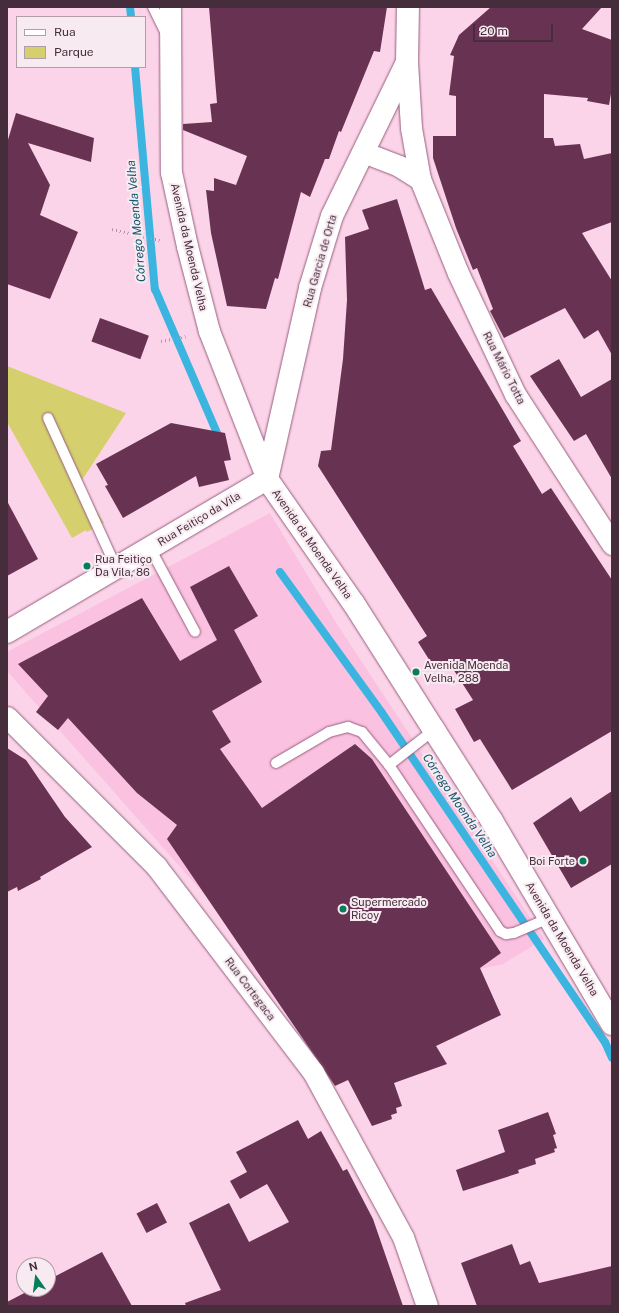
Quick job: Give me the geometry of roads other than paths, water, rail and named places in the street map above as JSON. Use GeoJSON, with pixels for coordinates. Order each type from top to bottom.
{"type":"FeatureCollection","features":[{"type":"Feature","properties":{"kind":"street","name":"Avenida da Moenda Velha"},"geometry":{"type":"LineString","coordinates":[[170,7],[172,172],[186,246],[209,331],[267,479],[354,604],[434,730],[550,918],[612,1024]]}},
{"type":"Feature","properties":{"kind":"street","name":"Rua Garcia de Orta"},"geometry":{"type":"LineString","coordinates":[[267,479],[312,281],[332,216],[407,62],[411,10]]}},
{"type":"Feature","properties":{"kind":"street","name":"Rua Mário Totta"},"geometry":{"type":"LineString","coordinates":[[407,62],[411,128],[420,179],[458,273],[515,394],[612,544]]}},
{"type":"Feature","properties":{"kind":"street"},"geometry":{"type":"LineString","coordinates":[[363,152],[399,166],[420,179]]}},
{"type":"Feature","properties":{"kind":"street","name":"Rua Feitiço da Vila"},"geometry":{"type":"LineString","coordinates":[[7,632],[267,479]]}},
{"type":"Feature","properties":{"kind":"street","name":"Rua Cortegaca"},"geometry":{"type":"LineString","coordinates":[[7,717],[156,866],[313,1072],[403,1237],[427,1306]]}},
{"type":"Feature","properties":{"kind":"lane"},"geometry":{"type":"LineString","coordinates":[[153,7],[170,43]]}},
{"type":"Feature","properties":{"kind":"lane"},"geometry":{"type":"LineString","coordinates":[[48,418],[116,568]]}},
{"type":"Feature","properties":{"kind":"lane"},"geometry":{"type":"LineString","coordinates":[[150,548],[195,632]]}},
{"type":"Feature","properties":{"kind":"lane"},"geometry":{"type":"LineString","coordinates":[[276,764],[329,732],[348,727],[362,732],[389,764],[500,930],[506,934],[514,933],[550,918]]}},
{"type":"Feature","properties":{"kind":"lane"},"geometry":{"type":"LineString","coordinates":[[389,764],[434,730]]}},
{"type":"Feature","properties":{"kind":"waterway","name":"Córrego Moenda Velha"},"geometry":{"type":"LineString","coordinates":[[130,7],[131,16]]}},
{"type":"Feature","properties":{"kind":"waterway","name":"Córrego Moenda Velha"},"geometry":{"type":"LineString","coordinates":[[135,68],[155,289],[221,442]]}},
{"type":"Feature","properties":{"kind":"waterway","name":"Córrego Moenda Velha"},"geometry":{"type":"LineString","coordinates":[[280,572],[382,713],[605,1042],[612,1058]]}},
{"type":"Feature","properties":{"kind":"place","name":"Rua Feitiço Da Vila, 86"},"geometry":{"type":"Point","coordinates":[87,566]}},
{"type":"Feature","properties":{"kind":"place","name":"Avenida Moenda Velha, 288"},"geometry":{"type":"Point","coordinates":[416,672]}},
{"type":"Feature","properties":{"kind":"place","name":"Boi Forte"},"geometry":{"type":"Point","coordinates":[583,861]}},
{"type":"Feature","properties":{"kind":"place","name":"Supermercado Ricoy"},"geometry":{"type":"Point","coordinates":[343,909]}}]}
